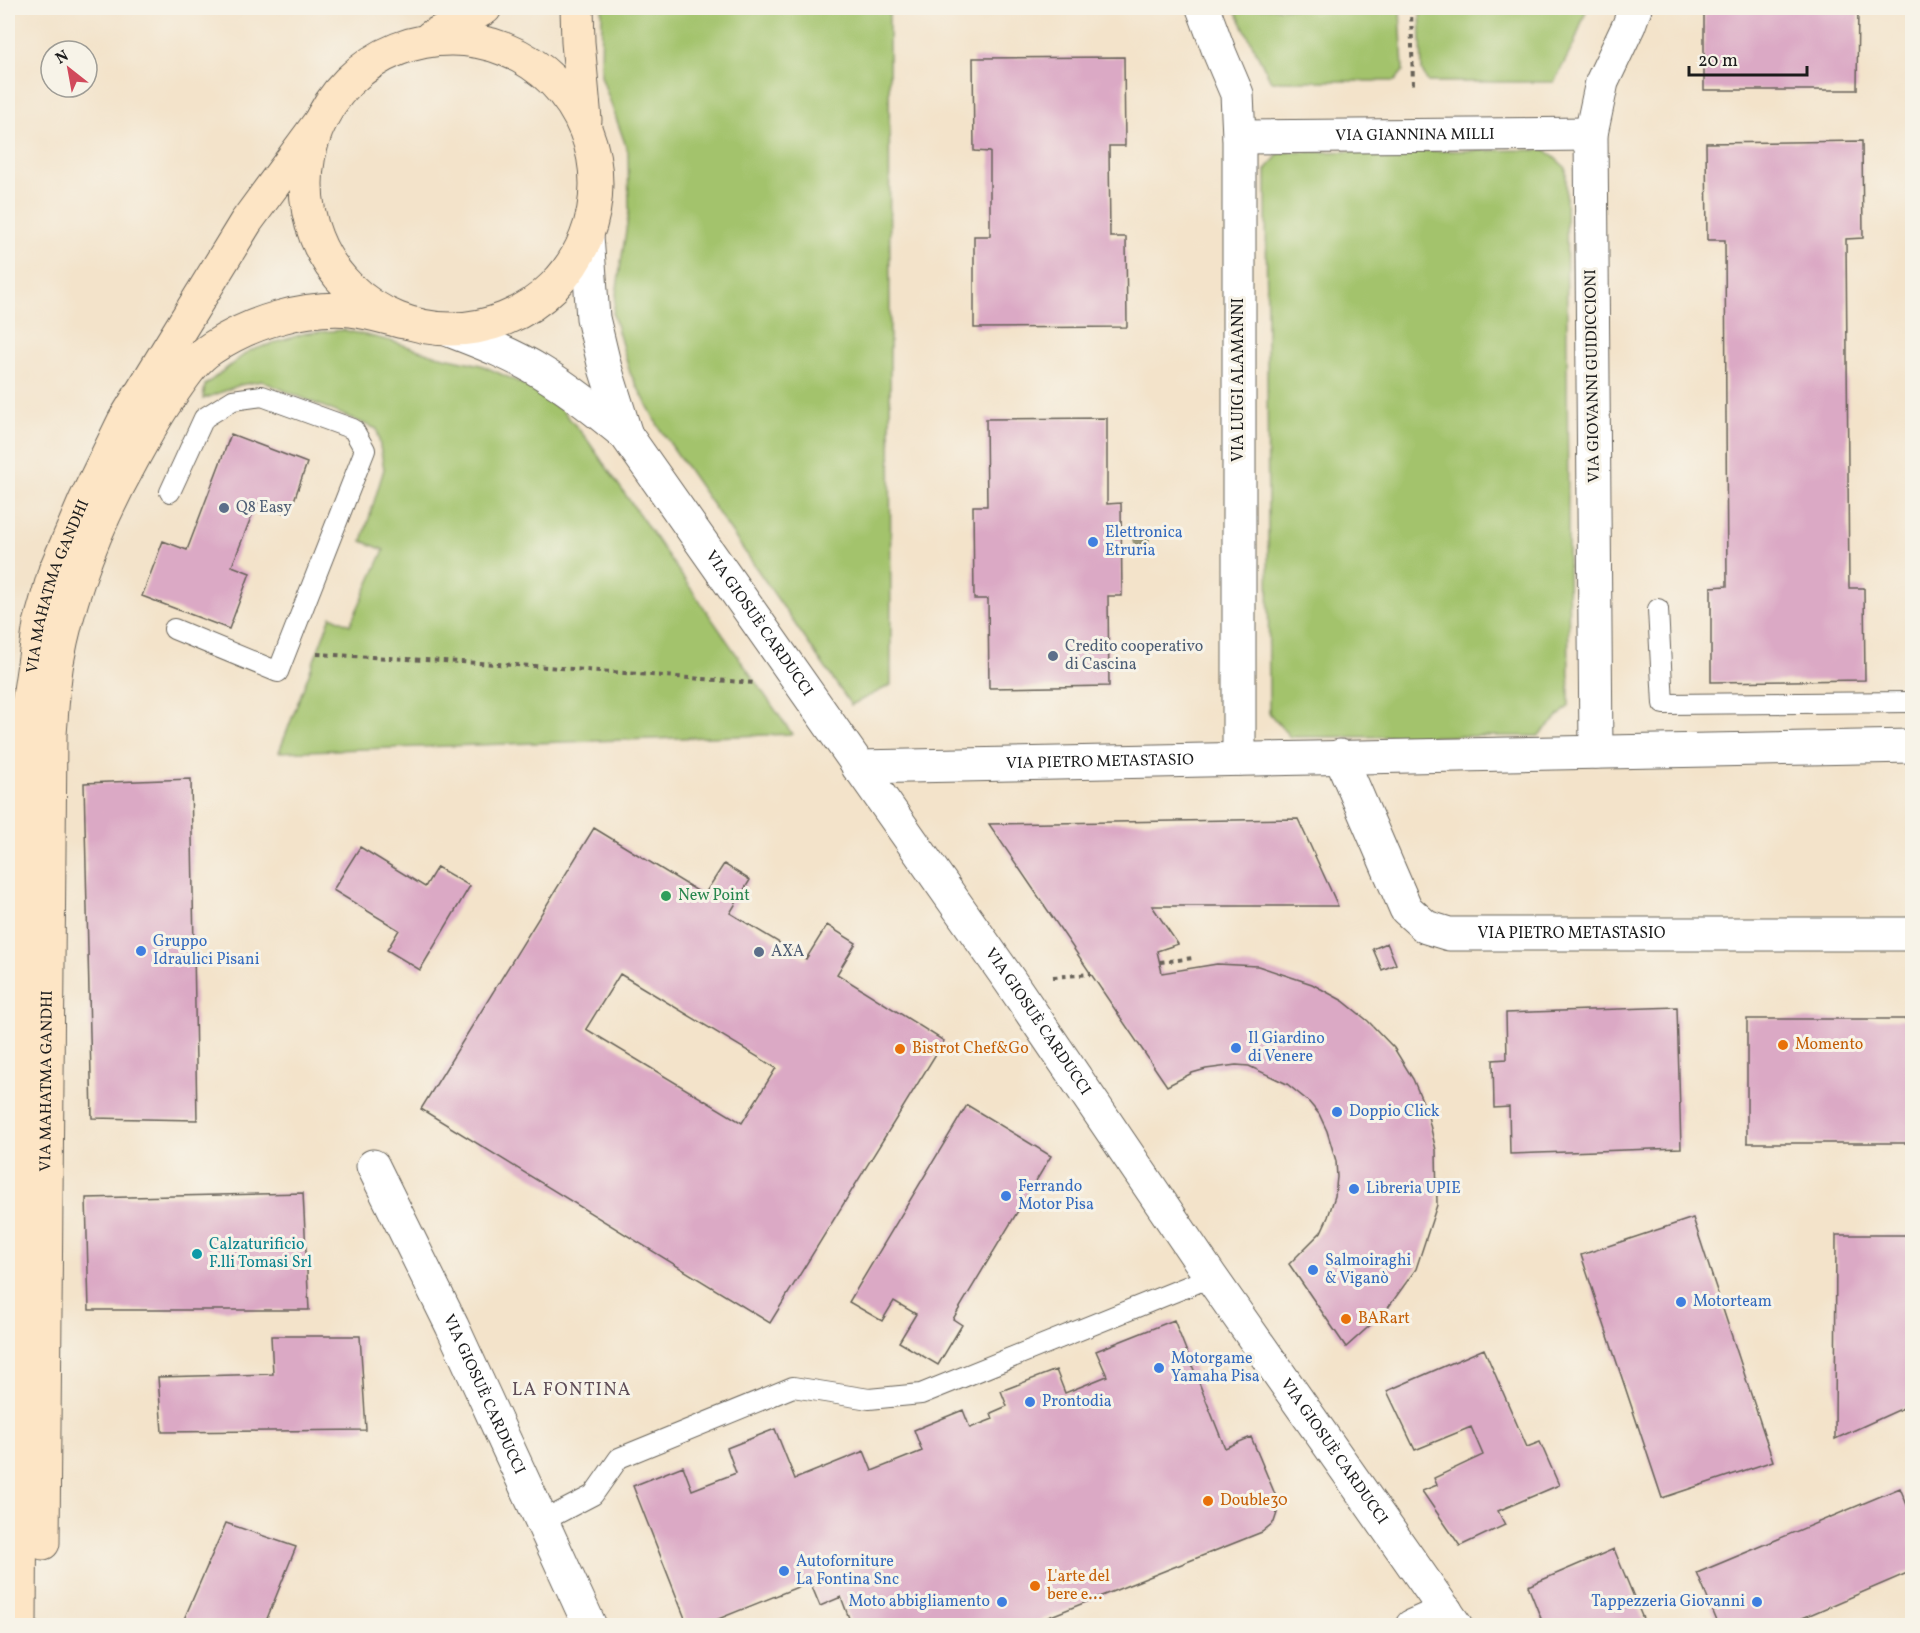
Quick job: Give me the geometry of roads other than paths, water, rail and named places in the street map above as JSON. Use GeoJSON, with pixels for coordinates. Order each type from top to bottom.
{"type":"FeatureCollection","features":[{"type":"Feature","properties":{"kind":"street"},"geometry":{"type":"LineString","coordinates":[[424,41],[484,8]]}},
{"type":"Feature","properties":{"kind":"street"},"geometry":{"type":"LineString","coordinates":[[577,8],[578,51],[585,125]]}},
{"type":"Feature","properties":{"kind":"street","name":"VIA LUIGI ALAMANNI"},"geometry":{"type":"LineString","coordinates":[[1203,8],[1237,94],[1239,137],[1239,759]]}},
{"type":"Feature","properties":{"kind":"street","name":"VIA GIOVANNI GUIDICCIONI"},"geometry":{"type":"LineString","coordinates":[[1596,752],[1591,134],[1602,82],[1635,8]]}},
{"type":"Feature","properties":{"kind":"street"},"geometry":{"type":"LineString","coordinates":[[404,322],[361,299],[344,282],[328,262],[316,239],[309,216],[307,167],[310,145],[331,101],[346,83],[364,67],[402,46],[449,38],[499,44],[543,71],[572,102],[585,125]]}},
{"type":"Feature","properties":{"kind":"street","name":"VIA MAHATMA GANDHI"},"geometry":{"type":"LineString","coordinates":[[20,1626],[25,741],[40,624],[55,571],[66,544],[124,422],[246,222],[321,120]]}},
{"type":"Feature","properties":{"kind":"street","name":"VIA MAHATMA GANDHI"},"geometry":{"type":"LineString","coordinates":[[42,1626],[50,735],[57,664],[74,591],[92,543],[119,483],[155,417],[193,364],[212,348],[252,327],[271,320],[320,311],[351,310],[426,328],[448,330],[492,324],[514,316],[533,305],[566,275],[587,236],[599,179],[585,125]]}},
{"type":"Feature","properties":{"kind":"street","name":"VIA GIANNINA MILLI"},"geometry":{"type":"LineString","coordinates":[[1239,137],[1591,134]]}},
{"type":"Feature","properties":{"kind":"street","name":"VIA GIOSUÈ CARDUCCI"},"geometry":{"type":"LineString","coordinates":[[587,236],[593,318],[605,368],[626,435]]}},
{"type":"Feature","properties":{"kind":"street","name":"VIA GIOSUÈ CARDUCCI"},"geometry":{"type":"LineString","coordinates":[[448,330],[498,350],[540,372],[586,402],[626,435],[1010,981],[1211,1277],[1451,1618],[1412,1626]]}},
{"type":"Feature","properties":{"kind":"street","name":"VIA PIETRO METASTASIO"},"geometry":{"type":"LineString","coordinates":[[858,767],[1912,746]]}},
{"type":"Feature","properties":{"kind":"street","name":"VIA PIETRO METASTASIO"},"geometry":{"type":"LineString","coordinates":[[1340,756],[1406,909],[1426,927],[1438,931],[1449,934],[1912,934]]}},
{"type":"Feature","properties":{"kind":"street","name":"VIA GIOSUÈ CARDUCCI"},"geometry":{"type":"LineString","coordinates":[[373,1166],[452,1326],[590,1626]]}},
{"type":"Feature","properties":{"kind":"lane"},"geometry":{"type":"LineString","coordinates":[[170,492],[204,418],[233,400],[262,396],[353,429],[365,450],[278,672],[174,629]]}},
{"type":"Feature","properties":{"kind":"lane"},"geometry":{"type":"LineString","coordinates":[[1658,609],[1663,704],[1912,702]]}},
{"type":"Feature","properties":{"kind":"lane"},"geometry":{"type":"LineString","coordinates":[[543,1521],[593,1495],[619,1458],[793,1387],[868,1399],[921,1394],[1211,1277]]}},
{"type":"Feature","properties":{"kind":"place","name":"Q8 Easy"},"geometry":{"type":"Point","coordinates":[224,508]}},
{"type":"Feature","properties":{"kind":"place","name":"Elettronica Etruria"},"geometry":{"type":"Point","coordinates":[1093,542]}},
{"type":"Feature","properties":{"kind":"place","name":"Credito cooperativo di Cascina"},"geometry":{"type":"Point","coordinates":[1053,656]}},
{"type":"Feature","properties":{"kind":"place","name":"New Point"},"geometry":{"type":"Point","coordinates":[666,896]}},
{"type":"Feature","properties":{"kind":"place","name":"Gruppo Idraulici Pisani"},"geometry":{"type":"Point","coordinates":[141,951]}},
{"type":"Feature","properties":{"kind":"place","name":"AXA"},"geometry":{"type":"Point","coordinates":[759,952]}},
{"type":"Feature","properties":{"kind":"place","name":"Momento"},"geometry":{"type":"Point","coordinates":[1783,1045]}},
{"type":"Feature","properties":{"kind":"place","name":"Il Giardino di Venere"},"geometry":{"type":"Point","coordinates":[1236,1048]}},
{"type":"Feature","properties":{"kind":"place","name":"Bistrot Chef&Go"},"geometry":{"type":"Point","coordinates":[900,1049]}},
{"type":"Feature","properties":{"kind":"place","name":"Doppio Click"},"geometry":{"type":"Point","coordinates":[1337,1112]}},
{"type":"Feature","properties":{"kind":"place","name":"Libreria UPIE"},"geometry":{"type":"Point","coordinates":[1354,1189]}},
{"type":"Feature","properties":{"kind":"place","name":"Ferrando Motor Pisa"},"geometry":{"type":"Point","coordinates":[1006,1196]}},
{"type":"Feature","properties":{"kind":"place","name":"Calzaturificio F.lli Tomasi Srl"},"geometry":{"type":"Point","coordinates":[197,1254]}},
{"type":"Feature","properties":{"kind":"place","name":"Salmoiraghi & Viganò"},"geometry":{"type":"Point","coordinates":[1313,1270]}},
{"type":"Feature","properties":{"kind":"place","name":"Motorteam"},"geometry":{"type":"Point","coordinates":[1681,1302]}},
{"type":"Feature","properties":{"kind":"place","name":"BARart"},"geometry":{"type":"Point","coordinates":[1346,1319]}},
{"type":"Feature","properties":{"kind":"place","name":"Motorgame Yamaha Pisa"},"geometry":{"type":"Point","coordinates":[1159,1368]}},
{"type":"Feature","properties":{"kind":"place","name":"Prontodia"},"geometry":{"type":"Point","coordinates":[1030,1402]}},
{"type":"Feature","properties":{"kind":"place","name":"Double30"},"geometry":{"type":"Point","coordinates":[1208,1501]}},
{"type":"Feature","properties":{"kind":"place","name":"Autoforniture La Fontina Snc"},"geometry":{"type":"Point","coordinates":[784,1571]}},
{"type":"Feature","properties":{"kind":"place","name":"L'arte del bere e..."},"geometry":{"type":"Point","coordinates":[1035,1586]}},
{"type":"Feature","properties":{"kind":"place","name":"Moto abbigliamento"},"geometry":{"type":"Point","coordinates":[1002,1602]}},
{"type":"Feature","properties":{"kind":"place","name":"Tappezzeria Giovanni"},"geometry":{"type":"Point","coordinates":[1757,1602]}},
{"type":"Feature","properties":{"kind":"district","name":"LA FONTINA"},"geometry":{"type":"Point","coordinates":[572,1390]}}]}
